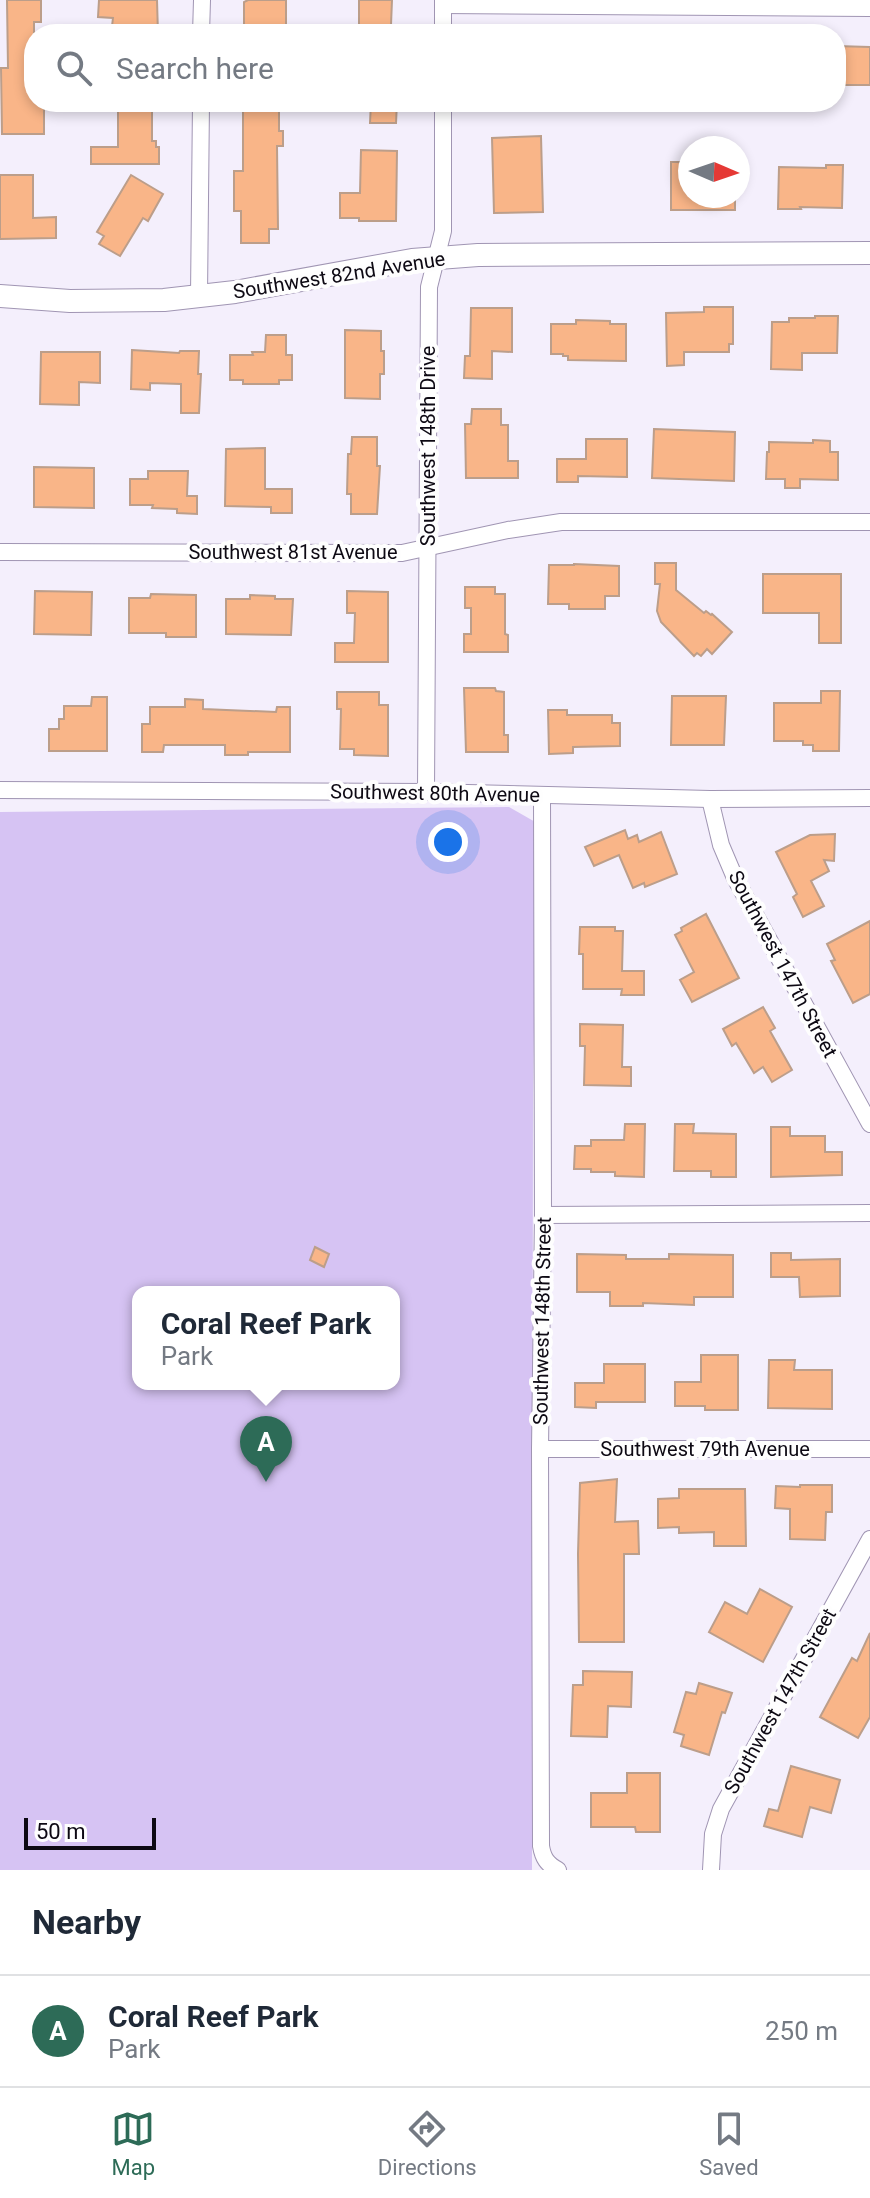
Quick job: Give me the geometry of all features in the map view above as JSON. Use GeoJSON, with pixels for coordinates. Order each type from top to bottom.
{"type":"FeatureCollection","features":[{"type":"Feature","properties":{"kind":"street"},"geometry":{"type":"LineString","coordinates":[[201,24],[202,0]]}},
{"type":"Feature","properties":{"kind":"street"},"geometry":{"type":"LineString","coordinates":[[443,24],[443,2],[870,8]]}},
{"type":"Feature","properties":{"kind":"street"},"geometry":{"type":"LineString","coordinates":[[199,296],[201,112]]}},
{"type":"Feature","properties":{"kind":"street","name":"Southwest 148th Drive"},"geometry":{"type":"LineString","coordinates":[[426,792],[429,287],[443,231],[443,112]]}},
{"type":"Feature","properties":{"kind":"street","name":"Southwest 82nd Avenue"},"geometry":{"type":"LineString","coordinates":[[0,296],[38,300],[143,301],[235,292],[391,263],[478,255],[870,253]]}},
{"type":"Feature","properties":{"kind":"street","name":"Southwest 81st Avenue"},"geometry":{"type":"LineString","coordinates":[[0,552],[402,553],[561,522],[870,522]]}},
{"type":"Feature","properties":{"kind":"street","name":"Southwest 80th Avenue"},"geometry":{"type":"LineString","coordinates":[[0,790],[426,792],[710,799],[870,798]]}},
{"type":"Feature","properties":{"kind":"street","name":"Southwest 148th Street"},"geometry":{"type":"LineString","coordinates":[[542,795],[541,1846],[548,1864],[558,1870]]}},
{"type":"Feature","properties":{"kind":"street","name":"Southwest 147th Street"},"geometry":{"type":"LineString","coordinates":[[710,799],[721,845],[735,878],[870,1124]]}},
{"type":"Feature","properties":{"kind":"street"},"geometry":{"type":"LineString","coordinates":[[543,1215],[870,1213]]}},
{"type":"Feature","properties":{"kind":"street","name":"Southwest 79th Avenue"},"geometry":{"type":"LineString","coordinates":[[540,1449],[870,1449]]}},
{"type":"Feature","properties":{"kind":"street","name":"Southwest 147th Street"},"geometry":{"type":"LineString","coordinates":[[711,1870],[713,1834],[721,1809],[870,1539]]}},
{"type":"Feature","properties":{"kind":"shaded area"},"geometry":{"type":"Polygon","coordinates":[[[509,807],[537,823],[533,1094],[532,1870],[0,1870],[0,812],[509,807]]]}},
{"type":"Feature","properties":{"kind":"building"},"geometry":{"type":"Polygon","coordinates":[[[7,0],[41,0],[41,22],[24,24],[24,112],[44,112],[44,134],[2,134],[1,68],[8,68],[7,0]]]}},
{"type":"Feature","properties":{"kind":"building"},"geometry":{"type":"Polygon","coordinates":[[[99,0],[157,0],[158,24],[112,24],[113,18],[98,17],[99,0]]]}},
{"type":"Feature","properties":{"kind":"building"},"geometry":{"type":"Polygon","coordinates":[[[286,0],[286,24],[244,24],[244,2],[286,0]]]}},
{"type":"Feature","properties":{"kind":"building"},"geometry":{"type":"Polygon","coordinates":[[[359,0],[392,0],[391,24],[359,24],[359,0]]]}},
{"type":"Feature","properties":{"kind":"building"},"geometry":{"type":"Polygon","coordinates":[[[846,46],[870,47],[870,85],[846,85],[846,46]]]}},
{"type":"Feature","properties":{"kind":"building"},"geometry":{"type":"Polygon","coordinates":[[[118,112],[152,112],[152,141],[156,141],[156,147],[159,147],[159,164],[91,164],[91,147],[118,147],[118,112]]]}},
{"type":"Feature","properties":{"kind":"building"},"geometry":{"type":"Polygon","coordinates":[[[243,112],[279,112],[283,146],[277,146],[278,229],[269,229],[269,243],[241,243],[241,211],[234,211],[234,171],[243,171],[243,112]]]}},
{"type":"Feature","properties":{"kind":"building"},"geometry":{"type":"Polygon","coordinates":[[[371,112],[397,112],[396,123],[370,123],[371,112]]]}},
{"type":"Feature","properties":{"kind":"building"},"geometry":{"type":"Polygon","coordinates":[[[541,136],[543,212],[494,213],[492,138],[541,136]]]}},
{"type":"Feature","properties":{"kind":"building"},"geometry":{"type":"Polygon","coordinates":[[[361,150],[397,151],[396,221],[340,218],[340,193],[360,193],[361,150]]]}},
{"type":"Feature","properties":{"kind":"building"},"geometry":{"type":"Polygon","coordinates":[[[671,162],[678,162],[678,208],[735,208],[735,210],[671,210],[671,162]]]}},
{"type":"Feature","properties":{"kind":"building"},"geometry":{"type":"Polygon","coordinates":[[[826,165],[843,165],[842,208],[778,209],[779,167],[826,168],[826,165]]]}},
{"type":"Feature","properties":{"kind":"building"},"geometry":{"type":"Polygon","coordinates":[[[0,175],[33,175],[33,218],[56,217],[56,238],[0,239],[0,175]]]}},
{"type":"Feature","properties":{"kind":"building"},"geometry":{"type":"Polygon","coordinates":[[[131,175],[163,194],[148,221],[143,218],[120,256],[99,244],[104,236],[97,232],[131,175]]]}},
{"type":"Feature","properties":{"kind":"building"},"geometry":{"type":"Polygon","coordinates":[[[704,307],[733,307],[733,344],[729,344],[729,352],[684,352],[684,365],[667,366],[666,313],[704,312],[704,307]]]}},
{"type":"Feature","properties":{"kind":"building"},"geometry":{"type":"Polygon","coordinates":[[[471,308],[512,308],[512,352],[492,351],[492,379],[464,378],[465,356],[470,356],[471,308]]]}},
{"type":"Feature","properties":{"kind":"building"},"geometry":{"type":"Polygon","coordinates":[[[838,316],[837,353],[802,353],[802,370],[771,369],[772,322],[838,316]]]}},
{"type":"Feature","properties":{"kind":"building"},"geometry":{"type":"Polygon","coordinates":[[[576,320],[626,324],[626,361],[568,360],[568,356],[563,354],[551,354],[551,324],[576,324],[576,320]]]}},
{"type":"Feature","properties":{"kind":"building"},"geometry":{"type":"Polygon","coordinates":[[[345,330],[381,331],[384,374],[380,374],[380,399],[345,398],[345,330]]]}},
{"type":"Feature","properties":{"kind":"building"},"geometry":{"type":"Polygon","coordinates":[[[266,335],[286,335],[286,355],[292,355],[292,380],[279,380],[279,384],[243,384],[243,380],[230,380],[230,355],[265,352],[266,335]]]}},
{"type":"Feature","properties":{"kind":"building"},"geometry":{"type":"Polygon","coordinates":[[[132,350],[199,351],[199,413],[181,413],[181,384],[150,383],[150,390],[131,389],[132,350]]]}},
{"type":"Feature","properties":{"kind":"building"},"geometry":{"type":"Polygon","coordinates":[[[41,352],[100,352],[100,383],[79,382],[79,405],[40,404],[41,352]]]}},
{"type":"Feature","properties":{"kind":"building"},"geometry":{"type":"Polygon","coordinates":[[[472,409],[501,409],[501,425],[508,425],[508,461],[518,461],[518,478],[466,478],[465,424],[471,424],[472,409]]]}},
{"type":"Feature","properties":{"kind":"building"},"geometry":{"type":"Polygon","coordinates":[[[654,429],[735,432],[734,481],[652,478],[654,429]]]}},
{"type":"Feature","properties":{"kind":"building"},"geometry":{"type":"Polygon","coordinates":[[[352,437],[377,437],[377,466],[380,466],[377,514],[351,514],[351,494],[347,494],[348,454],[351,454],[352,437]]]}},
{"type":"Feature","properties":{"kind":"building"},"geometry":{"type":"Polygon","coordinates":[[[586,439],[627,439],[627,477],[578,476],[578,482],[557,482],[557,459],[586,459],[586,439]]]}},
{"type":"Feature","properties":{"kind":"building"},"geometry":{"type":"Polygon","coordinates":[[[813,440],[830,441],[830,452],[838,452],[838,480],[800,479],[800,488],[785,488],[785,479],[766,479],[769,442],[813,443],[813,440]]]}},
{"type":"Feature","properties":{"kind":"building"},"geometry":{"type":"Polygon","coordinates":[[[265,448],[265,489],[292,489],[292,513],[271,513],[271,507],[225,506],[226,449],[265,448]]]}},
{"type":"Feature","properties":{"kind":"building"},"geometry":{"type":"Polygon","coordinates":[[[34,467],[94,468],[94,508],[34,507],[34,467]]]}},
{"type":"Feature","properties":{"kind":"building"},"geometry":{"type":"Polygon","coordinates":[[[148,471],[188,471],[187,496],[197,496],[197,514],[152,508],[153,505],[130,505],[130,479],[148,479],[148,471]]]}},
{"type":"Feature","properties":{"kind":"building"},"geometry":{"type":"Polygon","coordinates":[[[655,563],[676,563],[676,590],[732,632],[712,654],[707,649],[701,656],[697,653],[694,656],[661,622],[657,611],[660,584],[655,584],[655,563]]]}},
{"type":"Feature","properties":{"kind":"building"},"geometry":{"type":"Polygon","coordinates":[[[549,565],[619,566],[619,596],[605,596],[605,609],[569,609],[569,604],[548,604],[549,565]]]}},
{"type":"Feature","properties":{"kind":"building"},"geometry":{"type":"Polygon","coordinates":[[[763,574],[841,574],[841,643],[819,643],[819,613],[763,613],[763,574]]]}},
{"type":"Feature","properties":{"kind":"building"},"geometry":{"type":"Polygon","coordinates":[[[465,587],[495,587],[495,594],[505,594],[508,652],[464,652],[464,634],[471,634],[471,608],[465,608],[465,587]]]}},
{"type":"Feature","properties":{"kind":"building"},"geometry":{"type":"Polygon","coordinates":[[[35,591],[92,592],[91,635],[34,634],[35,591]]]}},
{"type":"Feature","properties":{"kind":"building"},"geometry":{"type":"Polygon","coordinates":[[[347,591],[388,592],[388,662],[335,662],[335,643],[354,643],[355,613],[347,613],[347,591]]]}},
{"type":"Feature","properties":{"kind":"building"},"geometry":{"type":"Polygon","coordinates":[[[151,594],[196,595],[196,637],[129,633],[129,598],[150,598],[151,594]]]}},
{"type":"Feature","properties":{"kind":"building"},"geometry":{"type":"Polygon","coordinates":[[[250,595],[293,599],[291,635],[226,634],[226,599],[250,599],[250,595]]]}},
{"type":"Feature","properties":{"kind":"building"},"geometry":{"type":"Polygon","coordinates":[[[464,688],[495,688],[504,692],[504,735],[508,735],[508,752],[466,752],[464,688]]]}},
{"type":"Feature","properties":{"kind":"building"},"geometry":{"type":"Polygon","coordinates":[[[821,691],[840,691],[839,751],[813,751],[813,745],[803,745],[803,741],[774,741],[774,703],[821,703],[821,691]]]}},
{"type":"Feature","properties":{"kind":"building"},"geometry":{"type":"Polygon","coordinates":[[[337,692],[379,692],[379,705],[388,705],[388,756],[354,755],[354,749],[340,749],[341,709],[337,709],[337,692]]]}},
{"type":"Feature","properties":{"kind":"building"},"geometry":{"type":"Polygon","coordinates":[[[672,696],[726,696],[724,745],[671,745],[672,696]]]}},
{"type":"Feature","properties":{"kind":"building"},"geometry":{"type":"Polygon","coordinates":[[[92,697],[107,697],[107,751],[49,751],[49,729],[59,729],[59,719],[64,719],[64,706],[91,706],[92,697]]]}},
{"type":"Feature","properties":{"kind":"building"},"geometry":{"type":"Polygon","coordinates":[[[185,699],[203,700],[203,709],[276,712],[277,707],[290,707],[290,752],[225,755],[225,745],[164,745],[163,752],[142,752],[142,724],[150,724],[150,707],[185,707],[185,699]]]}},
{"type":"Feature","properties":{"kind":"building"},"geometry":{"type":"Polygon","coordinates":[[[548,710],[567,710],[567,715],[612,715],[612,723],[620,723],[620,746],[573,747],[573,753],[549,754],[548,710]]]}},
{"type":"Feature","properties":{"kind":"building"},"geometry":{"type":"Polygon","coordinates":[[[625,830],[628,839],[637,835],[639,842],[661,832],[677,874],[645,887],[644,883],[633,888],[619,855],[594,866],[585,847],[625,830]]]}},
{"type":"Feature","properties":{"kind":"building"},"geometry":{"type":"Polygon","coordinates":[[[835,834],[834,861],[824,860],[829,871],[811,881],[824,906],[803,917],[793,897],[797,894],[776,852],[810,835],[835,834]]]}},
{"type":"Feature","properties":{"kind":"building"},"geometry":{"type":"Polygon","coordinates":[[[706,914],[739,978],[692,1002],[680,980],[694,972],[675,935],[682,931],[681,928],[706,914]]]}},
{"type":"Feature","properties":{"kind":"building"},"geometry":{"type":"Polygon","coordinates":[[[870,921],[870,994],[853,1003],[831,961],[835,960],[827,944],[870,921]]]}},
{"type":"Feature","properties":{"kind":"building"},"geometry":{"type":"Polygon","coordinates":[[[580,927],[615,927],[615,931],[623,931],[622,971],[644,971],[644,995],[621,995],[622,989],[583,989],[580,927]]]}},
{"type":"Feature","properties":{"kind":"building"},"geometry":{"type":"Polygon","coordinates":[[[763,1007],[775,1028],[770,1031],[792,1070],[772,1082],[763,1067],[754,1073],[736,1043],[732,1046],[723,1029],[763,1007]]]}},
{"type":"Feature","properties":{"kind":"building"},"geometry":{"type":"Polygon","coordinates":[[[580,1024],[623,1025],[622,1067],[631,1067],[631,1086],[584,1085],[585,1046],[580,1046],[580,1024]]]}},
{"type":"Feature","properties":{"kind":"building"},"geometry":{"type":"Polygon","coordinates":[[[625,1124],[645,1124],[644,1177],[574,1169],[575,1146],[591,1146],[591,1140],[624,1140],[625,1124]]]}},
{"type":"Feature","properties":{"kind":"building"},"geometry":{"type":"Polygon","coordinates":[[[675,1124],[694,1124],[693,1133],[736,1134],[736,1177],[711,1177],[711,1171],[674,1171],[675,1124]]]}},
{"type":"Feature","properties":{"kind":"building"},"geometry":{"type":"Polygon","coordinates":[[[771,1127],[790,1127],[790,1136],[825,1136],[825,1152],[842,1152],[842,1175],[771,1177],[771,1127]]]}},
{"type":"Feature","properties":{"kind":"building"},"geometry":{"type":"Polygon","coordinates":[[[315,1247],[329,1254],[324,1267],[310,1260],[315,1247]]]}},
{"type":"Feature","properties":{"kind":"building"},"geometry":{"type":"Polygon","coordinates":[[[771,1253],[791,1253],[791,1260],[840,1259],[840,1296],[800,1297],[799,1277],[771,1277],[771,1253]]]}},
{"type":"Feature","properties":{"kind":"building"},"geometry":{"type":"Polygon","coordinates":[[[577,1254],[626,1255],[626,1259],[669,1259],[669,1254],[733,1255],[733,1297],[694,1297],[694,1305],[643,1303],[643,1306],[610,1306],[610,1292],[577,1292],[577,1254]]]}},
{"type":"Feature","properties":{"kind":"building"},"geometry":{"type":"Polygon","coordinates":[[[701,1355],[738,1355],[738,1410],[675,1406],[675,1382],[701,1382],[701,1355]]]}},
{"type":"Feature","properties":{"kind":"building"},"geometry":{"type":"Polygon","coordinates":[[[769,1360],[795,1360],[794,1370],[832,1370],[832,1409],[768,1408],[769,1360]]]}},
{"type":"Feature","properties":{"kind":"building"},"geometry":{"type":"Polygon","coordinates":[[[604,1364],[645,1364],[645,1402],[596,1402],[596,1408],[575,1407],[575,1383],[604,1383],[604,1364]]]}},
{"type":"Feature","properties":{"kind":"building"},"geometry":{"type":"Polygon","coordinates":[[[617,1479],[615,1522],[638,1521],[639,1554],[624,1554],[624,1642],[579,1642],[580,1483],[617,1479]]]}},
{"type":"Feature","properties":{"kind":"building"},"geometry":{"type":"Polygon","coordinates":[[[832,1485],[832,1512],[826,1512],[825,1540],[790,1539],[790,1509],[775,1508],[776,1486],[832,1485]]]}},
{"type":"Feature","properties":{"kind":"building"},"geometry":{"type":"Polygon","coordinates":[[[679,1489],[745,1489],[746,1546],[714,1546],[714,1532],[679,1533],[679,1527],[658,1528],[658,1499],[679,1498],[679,1489]]]}},
{"type":"Feature","properties":{"kind":"building"},"geometry":{"type":"Polygon","coordinates":[[[760,1589],[792,1607],[763,1662],[709,1632],[725,1602],[747,1614],[760,1589]]]}},
{"type":"Feature","properties":{"kind":"building"},"geometry":{"type":"Polygon","coordinates":[[[870,1633],[870,1717],[858,1738],[820,1717],[852,1658],[857,1661],[870,1633]]]}},
{"type":"Feature","properties":{"kind":"building"},"geometry":{"type":"Polygon","coordinates":[[[583,1671],[632,1672],[631,1707],[608,1706],[607,1737],[571,1736],[573,1685],[583,1685],[583,1671]]]}},
{"type":"Feature","properties":{"kind":"building"},"geometry":{"type":"Polygon","coordinates":[[[699,1683],[732,1693],[725,1713],[722,1712],[709,1755],[681,1746],[684,1735],[674,1732],[686,1692],[696,1694],[699,1683]]]}},
{"type":"Feature","properties":{"kind":"building"},"geometry":{"type":"Polygon","coordinates":[[[791,1766],[840,1780],[831,1813],[810,1807],[802,1837],[764,1826],[769,1809],[778,1811],[791,1766]]]}},
{"type":"Feature","properties":{"kind":"building"},"geometry":{"type":"Polygon","coordinates":[[[627,1773],[660,1773],[660,1832],[636,1832],[635,1827],[591,1827],[591,1793],[627,1793],[627,1773]]]}},
{"type":"Feature","properties":{"kind":"place","name":"Coral Reef Park"},"geometry":{"type":"Point","coordinates":[266,1482]}}]}
